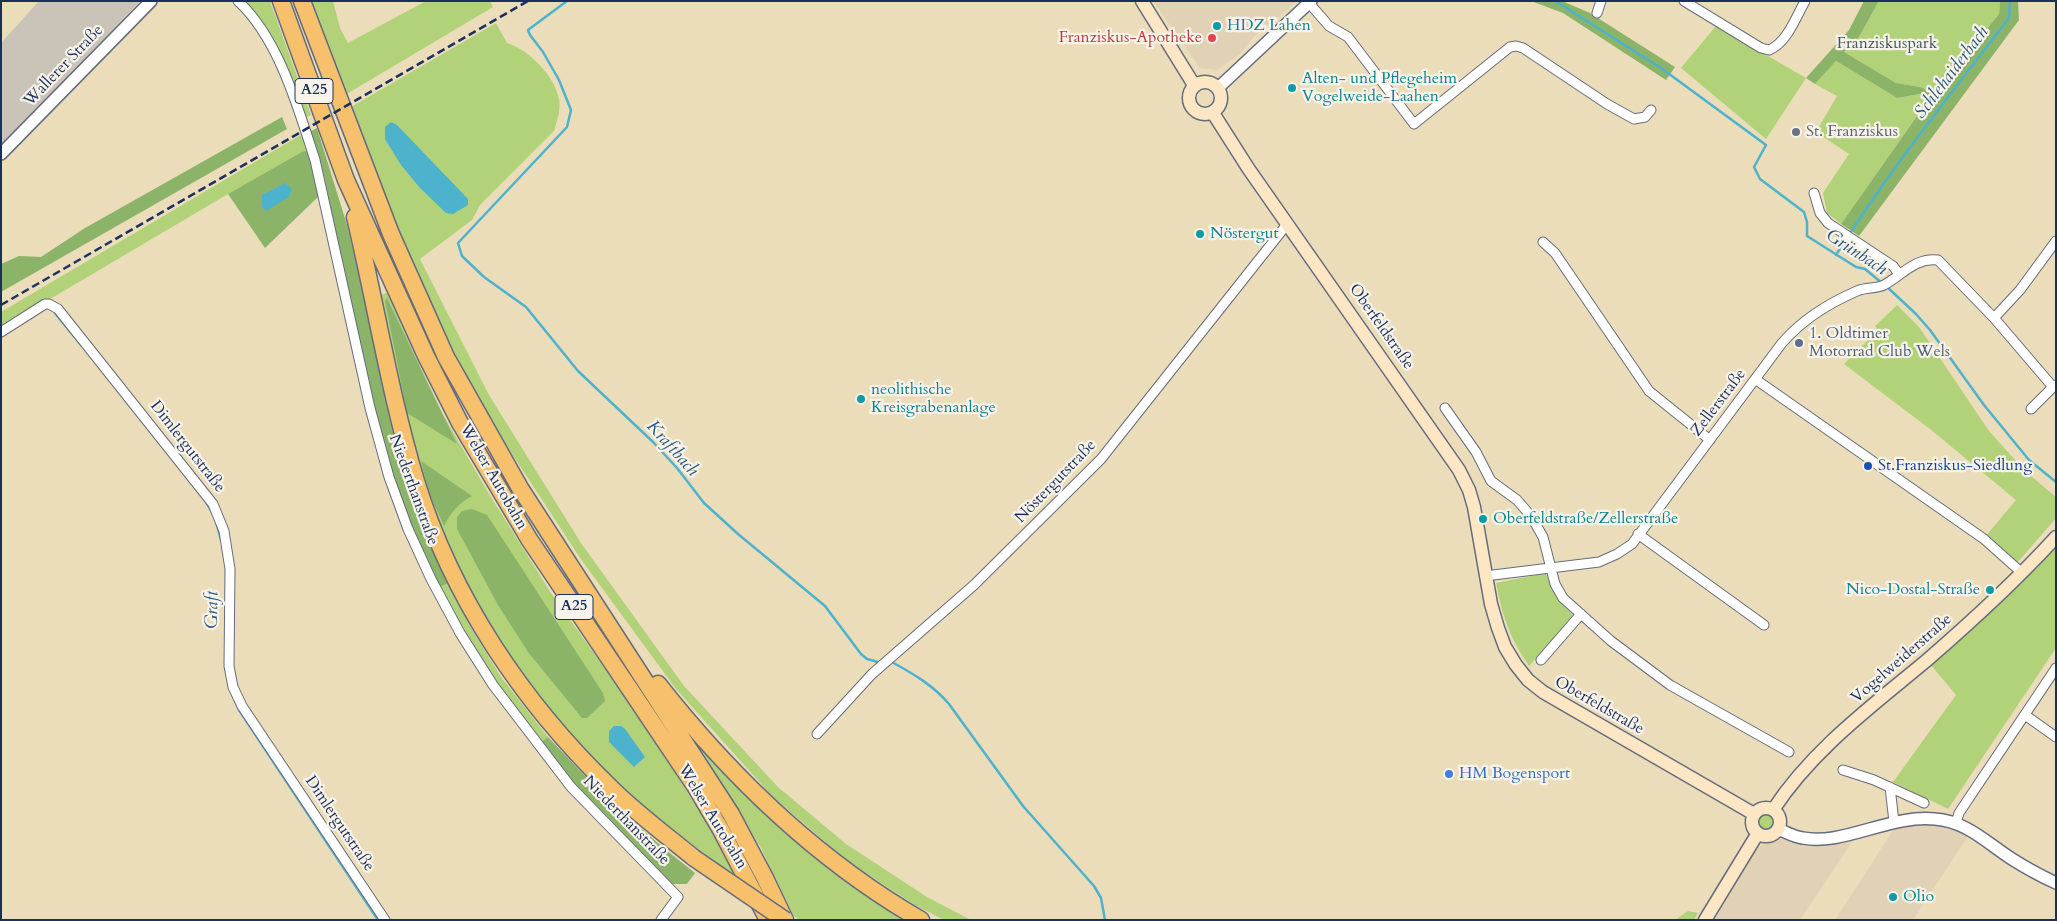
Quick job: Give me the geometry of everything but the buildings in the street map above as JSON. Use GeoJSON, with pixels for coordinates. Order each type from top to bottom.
{"type":"FeatureCollection","features":[{"type":"Feature","properties":{"kind":"highway","name":"Welser Autobahn"},"geometry":{"type":"LineString","coordinates":[[281,1],[346,180],[426,356],[488,473],[535,548],[695,786],[726,838],[768,920]]}},
{"type":"Feature","properties":{"kind":"highway","name":"Welser Autobahn"},"geometry":{"type":"LineString","coordinates":[[302,1],[390,234],[446,357],[520,488],[613,628],[731,814],[785,920]]}},
{"type":"Feature","properties":{"kind":"highway"},"geometry":{"type":"LineString","coordinates":[[346,180],[404,439],[429,516],[459,585],[500,655],[548,721],[611,789],[694,858],[785,920]]}},
{"type":"Feature","properties":{"kind":"highway"},"geometry":{"type":"LineString","coordinates":[[613,628],[712,748],[784,822],[820,853],[859,881],[921,920]]}},
{"type":"Feature","properties":{"kind":"main road"},"geometry":{"type":"LineString","coordinates":[[1142,1],[1194,85]]}},
{"type":"Feature","properties":{"kind":"main road"},"geometry":{"type":"LineString","coordinates":[[1207,81],[1218,88],[1221,94],[1221,101],[1218,108],[1206,114],[1199,113],[1193,109],[1189,96],[1194,85],[1207,81]]}},
{"type":"Feature","properties":{"kind":"main road","name":"Oberfeldstraße"},"geometry":{"type":"LineString","coordinates":[[1213,112],[1459,470],[1469,490],[1474,507],[1491,604],[1505,647],[1516,665],[1528,680],[1543,692],[1754,814]]}},
{"type":"Feature","properties":{"kind":"main road","name":"Vogelweiderstraße"},"geometry":{"type":"LineString","coordinates":[[1773,810],[1798,777],[1834,740],[1955,635],[2022,573],[2056,537]]}},
{"type":"Feature","properties":{"kind":"main road"},"geometry":{"type":"LineString","coordinates":[[1761,809],[1773,810],[1779,816],[1778,828],[1769,835],[1758,833],[1753,827],[1754,814],[1761,809]]}},
{"type":"Feature","properties":{"kind":"main road"},"geometry":{"type":"LineString","coordinates":[[1705,920],[1758,833]]}},
{"type":"Feature","properties":{"kind":"street","name":"Wallerer Straße"},"geometry":{"type":"LineString","coordinates":[[1,154],[151,1]]}},
{"type":"Feature","properties":{"kind":"street","name":"Niederthanstraße"},"geometry":{"type":"LineString","coordinates":[[238,1],[262,28],[278,57],[315,160],[370,408],[389,477],[408,529],[427,571],[460,633],[493,685],[571,787],[678,896],[661,920]]}},
{"type":"Feature","properties":{"kind":"street"},"geometry":{"type":"LineString","coordinates":[[1597,13],[1601,1]]}},
{"type":"Feature","properties":{"kind":"street"},"geometry":{"type":"LineString","coordinates":[[1684,1],[1768,50],[1776,47],[1784,38],[1805,1]]}},
{"type":"Feature","properties":{"kind":"street"},"geometry":{"type":"LineString","coordinates":[[1218,88],[1310,2],[1330,26],[1348,37],[1414,124],[1510,47],[1516,46],[1523,48],[1607,104],[1634,119],[1645,117],[1650,110]]}},
{"type":"Feature","properties":{"kind":"street"},"geometry":{"type":"LineString","coordinates":[[1814,193],[1820,213],[1828,223],[1894,266],[1899,274]]}},
{"type":"Feature","properties":{"kind":"street","name":"Nöstergutstraße"},"geometry":{"type":"LineString","coordinates":[[817,734],[872,674],[974,584],[1101,459],[1288,223]]}},
{"type":"Feature","properties":{"kind":"street"},"geometry":{"type":"LineString","coordinates":[[1994,318],[2020,290],[2056,241]]}},
{"type":"Feature","properties":{"kind":"street"},"geometry":{"type":"LineString","coordinates":[[1543,242],[1556,253],[1649,391],[1710,440]]}},
{"type":"Feature","properties":{"kind":"street","name":"Zellerstraße"},"geometry":{"type":"LineString","coordinates":[[1550,568],[1610,558],[1632,544],[1794,329],[1808,318],[1860,290],[1884,284],[1928,258],[1938,260],[1994,318],[2055,386]]}},
{"type":"Feature","properties":{"kind":"street","name":"Dimlergutstraße"},"geometry":{"type":"LineString","coordinates":[[1,332],[44,304],[49,304],[58,309],[213,504],[224,531],[230,569],[229,666],[233,687],[242,706],[385,920]]}},
{"type":"Feature","properties":{"kind":"street"},"geometry":{"type":"LineString","coordinates":[[1755,380],[1984,539],[2022,573]]}},
{"type":"Feature","properties":{"kind":"street"},"geometry":{"type":"LineString","coordinates":[[2032,409],[2055,386]]}},
{"type":"Feature","properties":{"kind":"street"},"geometry":{"type":"LineString","coordinates":[[1445,408],[1476,452],[1491,481],[1518,500],[1531,516],[1543,537],[1550,568],[1558,591],[1611,641],[1670,685],[1789,752]]}},
{"type":"Feature","properties":{"kind":"street"},"geometry":{"type":"LineString","coordinates":[[1638,534],[1764,625]]}},
{"type":"Feature","properties":{"kind":"street"},"geometry":{"type":"LineString","coordinates":[[1486,576],[1550,568]]}},
{"type":"Feature","properties":{"kind":"street"},"geometry":{"type":"LineString","coordinates":[[1541,660],[1581,614]]}},
{"type":"Feature","properties":{"kind":"street"},"geometry":{"type":"LineString","coordinates":[[1956,823],[1958,813],[2056,668]]}},
{"type":"Feature","properties":{"kind":"street"},"geometry":{"type":"LineString","coordinates":[[2025,716],[2056,737]]}},
{"type":"Feature","properties":{"kind":"street"},"geometry":{"type":"LineString","coordinates":[[1843,770],[1890,787],[1924,803]]}},
{"type":"Feature","properties":{"kind":"street"},"geometry":{"type":"LineString","coordinates":[[1890,787],[1894,822]]}},
{"type":"Feature","properties":{"kind":"street"},"geometry":{"type":"LineString","coordinates":[[1778,828],[1795,837],[1814,839],[1840,836],[1894,822],[1935,818],[1965,827],[2019,863],[2056,883]]}},
{"type":"Feature","properties":{"kind":"shaded area"},"geometry":{"type":"Polygon","coordinates":[[[39,1],[140,1],[1,149],[1,43],[39,1]]]}},
{"type":"Feature","properties":{"kind":"shaded area"},"geometry":{"type":"Polygon","coordinates":[[[1153,1],[1296,1],[1278,18],[1261,28],[1240,54],[1217,70],[1200,68],[1153,1]]]}},
{"type":"Feature","properties":{"kind":"shaded area"},"geometry":{"type":"Polygon","coordinates":[[[1920,823],[1944,824],[1969,835],[1913,920],[1835,920],[1895,827],[1920,823]]]}},
{"type":"Feature","properties":{"kind":"shaded area"},"geometry":{"type":"Polygon","coordinates":[[[1856,836],[1800,920],[1712,920],[1755,851],[1768,839],[1780,837],[1805,844],[1821,844],[1856,836]]]}},
{"type":"Feature","properties":{"kind":"green space"},"geometry":{"type":"Polygon","coordinates":[[[243,1],[270,1],[311,115],[305,118],[280,56],[264,27],[243,1]]]}},
{"type":"Feature","properties":{"kind":"green space"},"geometry":{"type":"Polygon","coordinates":[[[311,1],[333,1],[340,28],[348,43],[426,1],[490,1],[493,7],[345,95],[311,1]]]}},
{"type":"Feature","properties":{"kind":"green space"},"geometry":{"type":"Polygon","coordinates":[[[1531,1],[1562,1],[1590,13],[1675,67],[1666,80],[1563,13],[1531,1]]]}},
{"type":"Feature","properties":{"kind":"green space"},"geometry":{"type":"Polygon","coordinates":[[[1864,1],[1879,1],[1859,37],[1844,52],[1896,83],[1920,87],[1934,93],[1999,14],[2000,1],[2018,1],[2019,20],[1859,236],[1841,224],[1929,99],[1920,94],[1897,98],[1836,61],[1815,84],[1806,78],[1849,30],[1864,1]]]}},
{"type":"Feature","properties":{"kind":"green space","name":"Franziskuspark"},"geometry":{"type":"Polygon","coordinates":[[[1879,1],[2000,1],[1999,14],[1934,93],[1920,87],[1896,83],[1844,52],[1859,37],[1879,1]]]}},
{"type":"Feature","properties":{"kind":"green space"},"geometry":{"type":"Polygon","coordinates":[[[496,23],[507,43],[532,57],[552,81],[559,99],[554,131],[480,205],[472,220],[420,259],[489,395],[581,543],[684,686],[778,787],[846,844],[927,897],[971,920],[944,920],[915,905],[847,861],[771,795],[676,689],[580,558],[499,434],[460,364],[410,262],[351,107],[496,23]]]}},
{"type":"Feature","properties":{"kind":"green space"},"geometry":{"type":"Polygon","coordinates":[[[1716,26],[1806,78],[1766,139],[1681,68],[1716,26]]]}},
{"type":"Feature","properties":{"kind":"green space"},"geometry":{"type":"Polygon","coordinates":[[[1836,61],[1897,98],[1921,94],[1929,99],[1841,224],[1827,213],[1823,193],[1849,154],[1816,132],[1837,96],[1815,84],[1836,61]]]}},
{"type":"Feature","properties":{"kind":"green space"},"geometry":{"type":"Polygon","coordinates":[[[282,117],[287,129],[1,292],[1,264],[19,256],[41,257],[85,228],[282,117]]]}},
{"type":"Feature","properties":{"kind":"green space"},"geometry":{"type":"Polygon","coordinates":[[[317,128],[347,225],[390,420],[415,506],[448,583],[438,588],[404,514],[375,415],[352,317],[324,175],[309,132],[317,128]]]}},
{"type":"Feature","properties":{"kind":"green space"},"geometry":{"type":"Polygon","coordinates":[[[304,133],[310,150],[228,194],[1,328],[1,312],[304,133]]]}},
{"type":"Feature","properties":{"kind":"green space"},"geometry":{"type":"Polygon","coordinates":[[[310,150],[319,196],[265,248],[228,194],[302,152],[310,150]]]}},
{"type":"Feature","properties":{"kind":"green space"},"geometry":{"type":"Polygon","coordinates":[[[387,293],[435,401],[489,494],[551,593],[643,722],[706,822],[736,878],[671,832],[614,781],[548,708],[492,628],[446,541],[427,494],[405,415],[380,295],[387,293]]]}},
{"type":"Feature","properties":{"kind":"green space"},"geometry":{"type":"Polygon","coordinates":[[[387,298],[457,444],[407,413],[385,301],[387,298]]]}},
{"type":"Feature","properties":{"kind":"green space"},"geometry":{"type":"Polygon","coordinates":[[[1897,305],[1919,327],[1989,431],[2024,470],[2056,497],[2056,518],[2011,570],[1980,543],[2016,500],[1930,429],[1844,364],[1878,330],[1875,326],[1897,305]]]}},
{"type":"Feature","properties":{"kind":"green space"},"geometry":{"type":"Polygon","coordinates":[[[421,461],[472,496],[455,509],[444,526],[429,493],[421,461]]]}},
{"type":"Feature","properties":{"kind":"green space"},"geometry":{"type":"Polygon","coordinates":[[[472,509],[487,515],[603,693],[605,701],[587,718],[582,718],[528,652],[498,605],[457,529],[457,517],[462,511],[472,509]]]}},
{"type":"Feature","properties":{"kind":"green space"},"geometry":{"type":"Polygon","coordinates":[[[2056,542],[2056,648],[1948,809],[1893,782],[1956,695],[1930,664],[2056,542]]]}},
{"type":"Feature","properties":{"kind":"green space"},"geometry":{"type":"Polygon","coordinates":[[[1546,573],[1558,597],[1575,617],[1529,666],[1516,645],[1508,626],[1501,607],[1496,583],[1546,573]]]}},
{"type":"Feature","properties":{"kind":"green space"},"geometry":{"type":"Polygon","coordinates":[[[448,583],[471,628],[501,677],[548,737],[541,742],[484,667],[438,588],[448,583]]]}},
{"type":"Feature","properties":{"kind":"green space"},"geometry":{"type":"Polygon","coordinates":[[[548,737],[607,799],[695,873],[687,884],[672,884],[571,781],[541,742],[548,737]]]}},
{"type":"Feature","properties":{"kind":"green space"},"geometry":{"type":"Polygon","coordinates":[[[702,745],[910,920],[799,920],[794,916],[761,848],[699,746],[702,745]]]}},
{"type":"Feature","properties":{"kind":"green space"},"geometry":{"type":"Polygon","coordinates":[[[1766,813],[1774,821],[1766,829],[1758,821],[1766,813]]]}},
{"type":"Feature","properties":{"kind":"green space"},"geometry":{"type":"Polygon","coordinates":[[[1688,911],[1698,913],[1694,920],[1675,920],[1688,911]]]}},
{"type":"Feature","properties":{"kind":"water"},"geometry":{"type":"Polygon","coordinates":[[[391,122],[397,125],[468,199],[468,205],[453,214],[446,213],[420,188],[401,165],[385,139],[385,127],[391,122]]]}},
{"type":"Feature","properties":{"kind":"water"},"geometry":{"type":"Polygon","coordinates":[[[285,183],[292,189],[289,197],[266,211],[262,206],[262,195],[285,183]]]}},
{"type":"Feature","properties":{"kind":"water"},"geometry":{"type":"Polygon","coordinates":[[[614,726],[621,726],[625,729],[645,757],[634,767],[609,742],[609,731],[614,726]]]}},
{"type":"Feature","properties":{"kind":"waterway","name":"Kraftbach"},"geometry":{"type":"LineString","coordinates":[[567,1],[528,30],[559,80],[571,110],[567,127],[458,243],[462,256],[484,277],[526,307],[578,371],[653,442],[677,468],[704,503],[738,534],[825,606],[861,654],[867,659],[878,662]]}},
{"type":"Feature","properties":{"kind":"waterway","name":"Grünbach"},"geometry":{"type":"LineString","coordinates":[[1555,1],[1661,68],[1766,145],[1754,167],[1760,179],[1804,212],[1807,222],[1807,236],[1856,267],[1865,269],[1882,283]]}},
{"type":"Feature","properties":{"kind":"waterway","name":"Schlehaiderbach"},"geometry":{"type":"LineString","coordinates":[[1836,255],[1898,164],[2009,18],[2010,1]]}},
{"type":"Feature","properties":{"kind":"waterway","name":"Grünbach"},"geometry":{"type":"LineString","coordinates":[[1886,286],[1930,330],[1984,405],[2029,460],[2056,482]]}},
{"type":"Feature","properties":{"kind":"waterway","name":"Graft"},"geometry":{"type":"LineString","coordinates":[[55,313],[81,345]]}},
{"type":"Feature","properties":{"kind":"waterway","name":"Graft"},"geometry":{"type":"LineString","coordinates":[[206,502],[212,512]]}},
{"type":"Feature","properties":{"kind":"waterway","name":"Graft"},"geometry":{"type":"LineString","coordinates":[[216,522],[221,540]]}},
{"type":"Feature","properties":{"kind":"waterway"},"geometry":{"type":"LineString","coordinates":[[890,661],[929,685],[949,704],[1023,806],[1094,886],[1101,898],[1105,920]]}},
{"type":"Feature","properties":{"kind":"waterway","name":"Graft"},"geometry":{"type":"LineString","coordinates":[[231,692],[239,710],[378,920]]}},
{"type":"Feature","properties":{"kind":"railway"},"geometry":{"type":"LineString","coordinates":[[1,305],[528,1]]}},
{"type":"Feature","properties":{"kind":"place","name":"HDZ Lahen"},"geometry":{"type":"Point","coordinates":[1217,26]}},
{"type":"Feature","properties":{"kind":"place","name":"Franziskus-Apotheke"},"geometry":{"type":"Point","coordinates":[1212,38]}},
{"type":"Feature","properties":{"kind":"place","name":"Alten- und Pflegeheim Vogelweide-Laahen"},"geometry":{"type":"Point","coordinates":[1292,88]}},
{"type":"Feature","properties":{"kind":"place","name":"St. Franziskus"},"geometry":{"type":"Point","coordinates":[1796,132]}},
{"type":"Feature","properties":{"kind":"place","name":"Nöstergut"},"geometry":{"type":"Point","coordinates":[1200,234]}},
{"type":"Feature","properties":{"kind":"place","name":"1. Oldtimer Motorrad Club Wels"},"geometry":{"type":"Point","coordinates":[1799,343]}},
{"type":"Feature","properties":{"kind":"place","name":"neolithische Kreisgrabenanlage"},"geometry":{"type":"Point","coordinates":[861,399]}},
{"type":"Feature","properties":{"kind":"place","name":"St.Franziskus-Siedlung"},"geometry":{"type":"Point","coordinates":[1868,466]}},
{"type":"Feature","properties":{"kind":"place","name":"Oberfeldstraße/Zellerstraße"},"geometry":{"type":"Point","coordinates":[1483,519]}},
{"type":"Feature","properties":{"kind":"place","name":"Nico-Dostal-Straße"},"geometry":{"type":"Point","coordinates":[1990,590]}},
{"type":"Feature","properties":{"kind":"place","name":"HM Bogensport"},"geometry":{"type":"Point","coordinates":[1449,774]}},
{"type":"Feature","properties":{"kind":"place","name":"Olio"},"geometry":{"type":"Point","coordinates":[1893,897]}}]}
